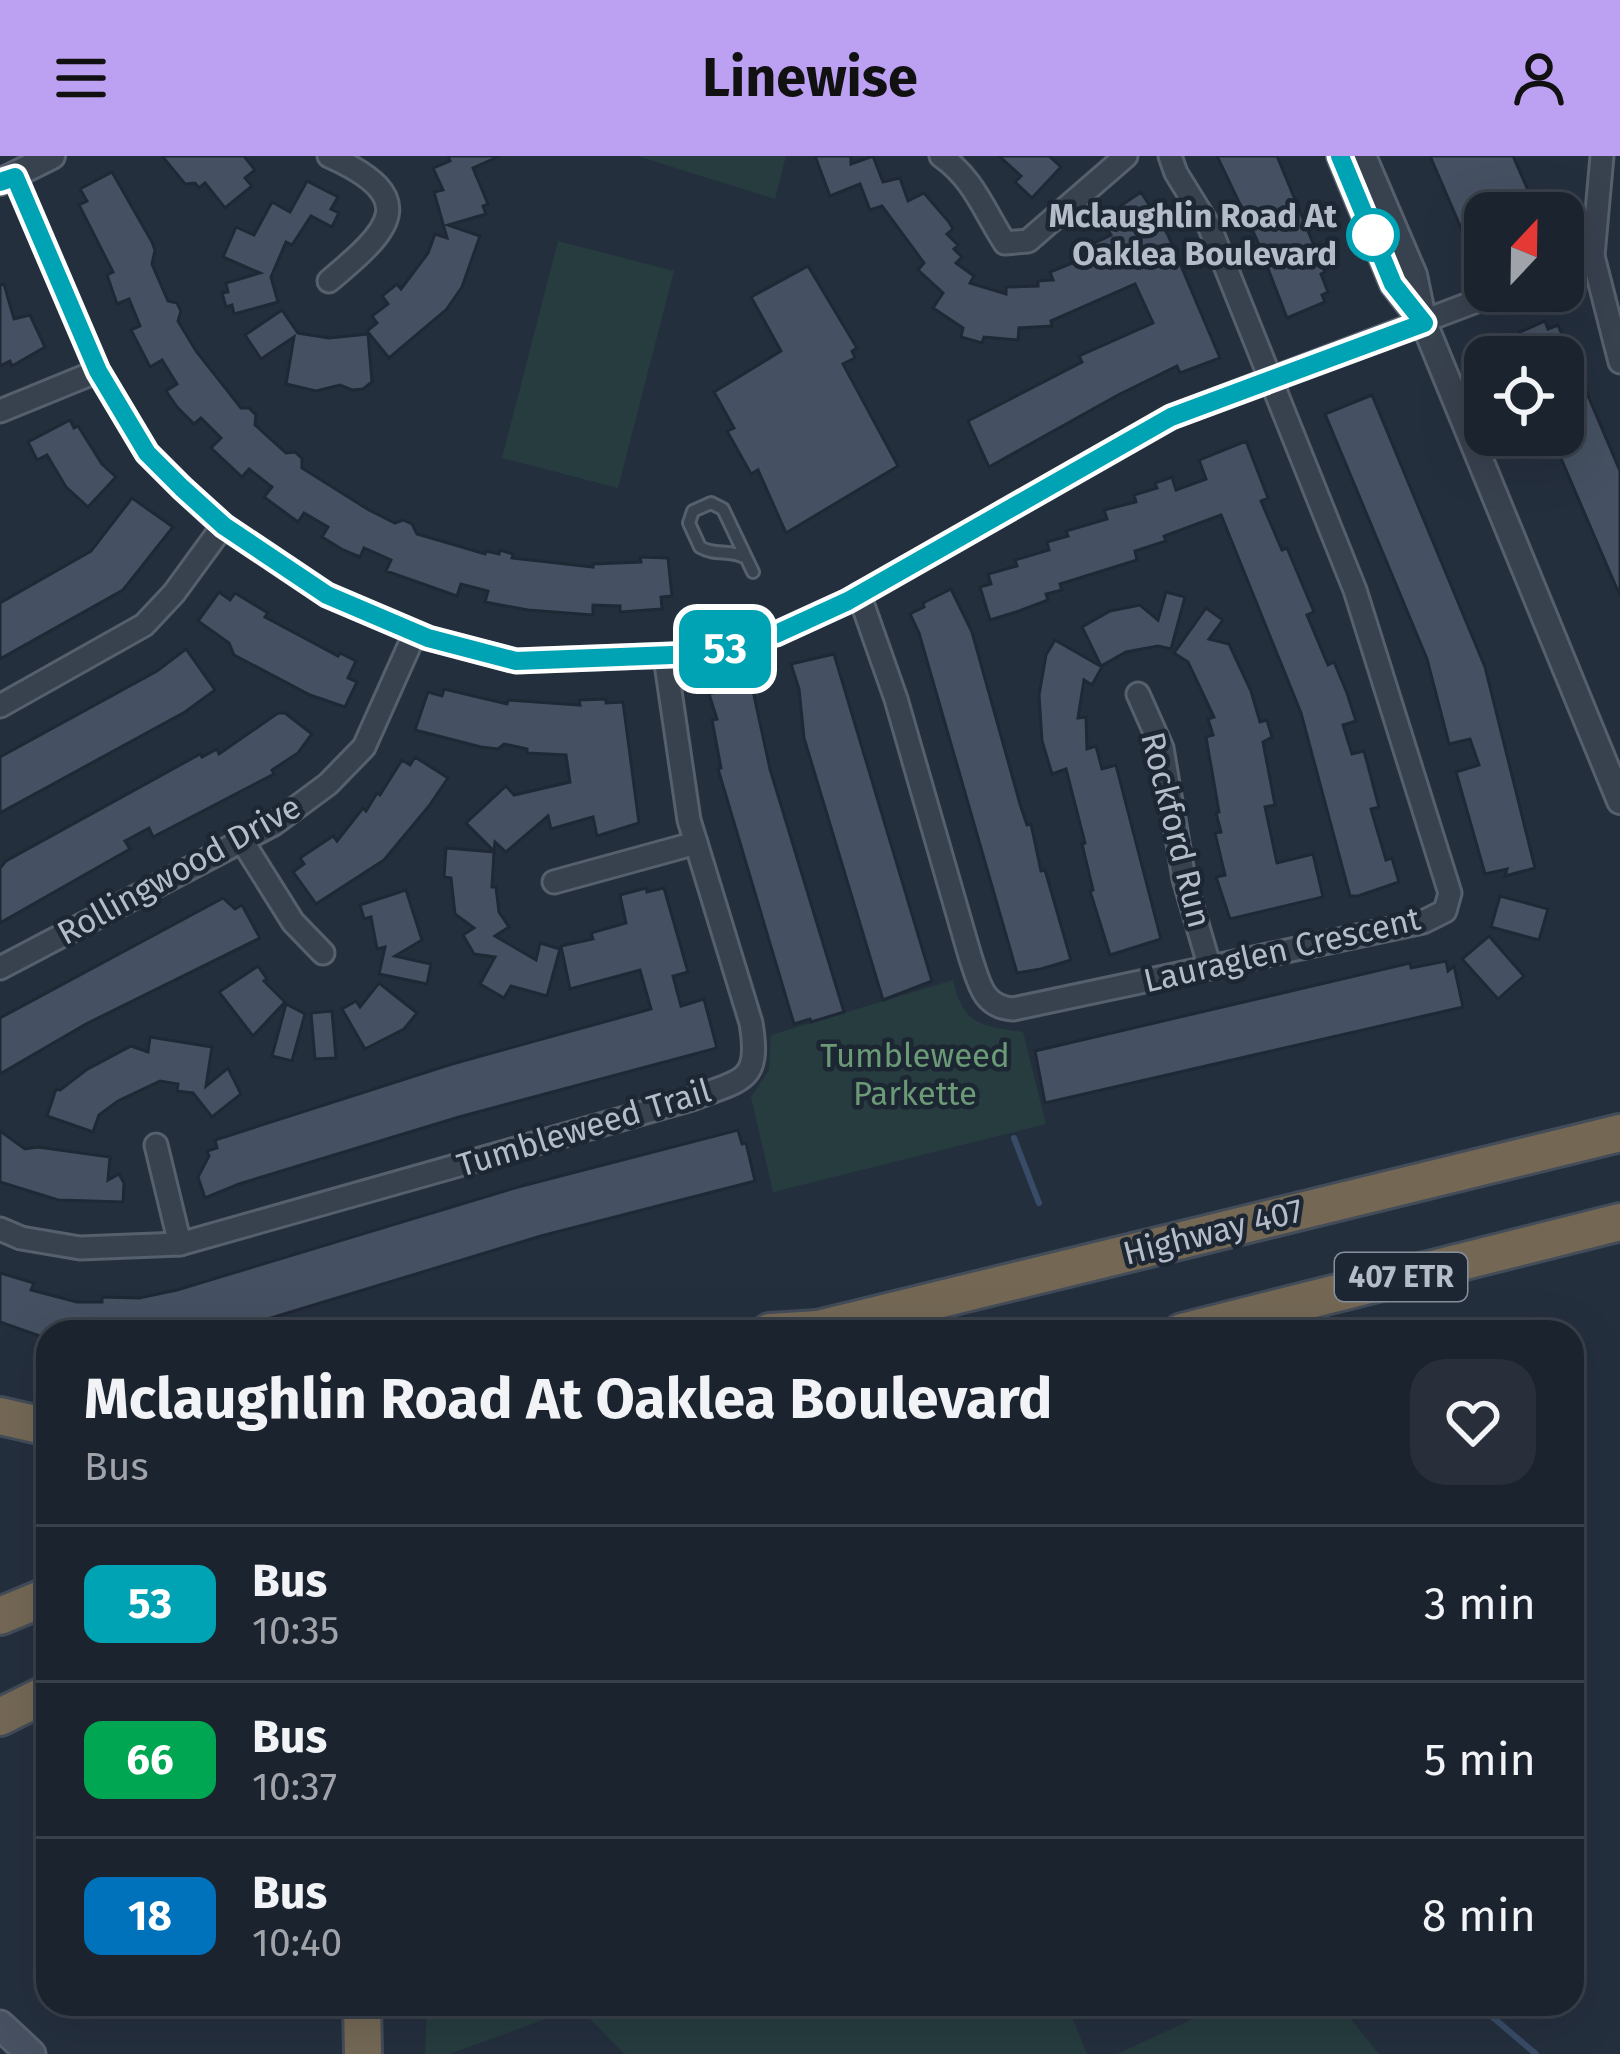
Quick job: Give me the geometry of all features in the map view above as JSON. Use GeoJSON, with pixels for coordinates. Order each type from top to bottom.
{"type":"FeatureCollection","features":[{"type":"Feature","properties":{"kind":"highway","name":"Highway 407"},"geometry":{"type":"LineString","coordinates":[[853,1320],[1620,1133]]}},
{"type":"Feature","properties":{"kind":"highway","name":"407 ETR"},"geometry":{"type":"LineString","coordinates":[[1230,1320],[1620,1222]]}},
{"type":"Feature","properties":{"kind":"highway"},"geometry":{"type":"LineString","coordinates":[[0,1416],[36,1424]]}},
{"type":"Feature","properties":{"kind":"highway"},"geometry":{"type":"LineString","coordinates":[[0,1616],[36,1601]]}},
{"type":"Feature","properties":{"kind":"highway"},"geometry":{"type":"LineString","coordinates":[[0,1717],[36,1700]]}},
{"type":"Feature","properties":{"kind":"highway"},"geometry":{"type":"LineString","coordinates":[[362,2016],[363,2054]]}},
{"type":"Feature","properties":{"kind":"main road"},"geometry":{"type":"LineString","coordinates":[[0,2025],[32,2054]]}},
{"type":"Feature","properties":{"kind":"street"},"geometry":{"type":"LineString","coordinates":[[52,156],[8,180],[98,371],[147,453],[224,526],[327,595],[458,648],[516,661],[665,657],[726,649],[776,634],[859,594],[1171,417],[1464,307]]}},
{"type":"Feature","properties":{"kind":"street"},"geometry":{"type":"LineString","coordinates":[[328,281],[370,246],[383,229],[387,207],[373,178],[329,156]]}},
{"type":"Feature","properties":{"kind":"street"},"geometry":{"type":"LineString","coordinates":[[941,156],[979,194],[1005,243],[1016,244],[1028,241],[1126,156]]}},
{"type":"Feature","properties":{"kind":"street"},"geometry":{"type":"LineString","coordinates":[[1170,156],[1210,228],[1270,380]]}},
{"type":"Feature","properties":{"kind":"street"},"geometry":{"type":"LineString","coordinates":[[1340,156],[1393,284],[1424,323]]}},
{"type":"Feature","properties":{"kind":"street"},"geometry":{"type":"LineString","coordinates":[[1363,156],[1414,275],[1424,323],[1620,801]]}},
{"type":"Feature","properties":{"kind":"street"},"geometry":{"type":"LineString","coordinates":[[1602,156],[1593,256],[1620,362]]}},
{"type":"Feature","properties":{"kind":"street"},"geometry":{"type":"LineString","coordinates":[[1584,259],[1593,256]]}},
{"type":"Feature","properties":{"kind":"street"},"geometry":{"type":"LineString","coordinates":[[0,411],[98,371]]}},
{"type":"Feature","properties":{"kind":"street","name":"Lauraglen Crescent"},"geometry":{"type":"LineString","coordinates":[[859,594],[896,699],[984,997],[997,1008],[1013,1009],[1424,922],[1445,911],[1450,892],[1355,590],[1270,380]]}},
{"type":"Feature","properties":{"kind":"street"},"geometry":{"type":"LineString","coordinates":[[0,706],[144,625],[224,526]]}},
{"type":"Feature","properties":{"kind":"street","name":"Rollingwood Drive"},"geometry":{"type":"LineString","coordinates":[[0,968],[274,824],[328,784],[364,747],[416,632]]}},
{"type":"Feature","properties":{"kind":"street","name":"Tumbleweed Trail"},"geometry":{"type":"LineString","coordinates":[[0,1229],[21,1238],[80,1248],[180,1244],[692,1099],[745,1078],[757,1057],[751,1023],[696,843],[677,753],[665,657]]}},
{"type":"Feature","properties":{"kind":"street","name":"Rockford Run"},"geometry":{"type":"LineString","coordinates":[[1138,694],[1162,748],[1184,879],[1210,968]]}},
{"type":"Feature","properties":{"kind":"street"},"geometry":{"type":"LineString","coordinates":[[242,839],[293,922],[323,953]]}},
{"type":"Feature","properties":{"kind":"street"},"geometry":{"type":"LineString","coordinates":[[554,882],[696,843]]}},
{"type":"Feature","properties":{"kind":"street"},"geometry":{"type":"LineString","coordinates":[[157,1145],[180,1244]]}},
{"type":"Feature","properties":{"kind":"lane"},"geometry":{"type":"LineString","coordinates":[[744,557],[700,548],[689,523],[693,511],[711,503],[723,509],[753,572]]}},
{"type":"Feature","properties":{"kind":"green space"},"geometry":{"type":"Polygon","coordinates":[[[637,156],[786,156],[775,199],[637,156]]]}},
{"type":"Feature","properties":{"kind":"green space"},"geometry":{"type":"Polygon","coordinates":[[[558,241],[674,271],[618,488],[502,458],[558,241]]]}},
{"type":"Feature","properties":{"kind":"green space","name":"Tumbleweed Parkette"},"geometry":{"type":"Polygon","coordinates":[[[953,980],[962,1006],[976,1021],[1023,1032],[1046,1124],[773,1192],[751,1097],[769,1070],[771,1035],[953,980]]]}},
{"type":"Feature","properties":{"kind":"green space"},"geometry":{"type":"Polygon","coordinates":[[[427,2016],[553,2016],[450,2054],[425,2054],[427,2016]]]}},
{"type":"Feature","properties":{"kind":"green space"},"geometry":{"type":"Polygon","coordinates":[[[587,2016],[1072,2016],[1087,2054],[625,2054],[587,2016]]]}},
{"type":"Feature","properties":{"kind":"green space"},"geometry":{"type":"Polygon","coordinates":[[[1199,2016],[1349,2016],[1379,2054],[1117,2054],[1199,2016]]]}},
{"type":"Feature","properties":{"kind":"building"},"geometry":{"type":"Polygon","coordinates":[[[162,156],[244,156],[255,170],[245,178],[252,186],[225,208],[205,183],[199,188],[195,183],[185,184],[162,156]]]}},
{"type":"Feature","properties":{"kind":"building"},"geometry":{"type":"Polygon","coordinates":[[[448,156],[500,156],[473,168],[488,204],[483,206],[486,214],[448,225],[480,236],[462,287],[446,310],[389,358],[367,331],[377,323],[372,316],[388,304],[382,296],[397,284],[401,289],[428,253],[435,234],[447,238],[434,192],[443,190],[433,168],[450,161],[448,156]]]}},
{"type":"Feature","properties":{"kind":"building"},"geometry":{"type":"Polygon","coordinates":[[[815,156],[851,156],[851,164],[873,156],[883,182],[900,178],[908,201],[924,193],[949,222],[953,229],[947,234],[962,257],[956,263],[974,276],[970,283],[1006,294],[1006,287],[1038,286],[1038,281],[1053,280],[1050,272],[1075,262],[1071,254],[1111,235],[1105,225],[1111,222],[1107,215],[1141,192],[1168,235],[1220,358],[1180,373],[1177,366],[989,467],[968,421],[1082,362],[1079,356],[1153,323],[1135,284],[1051,321],[1052,326],[1019,328],[1018,340],[984,337],[982,343],[961,337],[963,328],[933,308],[943,293],[918,270],[924,263],[882,206],[870,210],[860,184],[830,196],[815,156]]]}},
{"type":"Feature","properties":{"kind":"building"},"geometry":{"type":"Polygon","coordinates":[[[999,156],[1049,156],[1061,167],[1032,198],[1015,182],[1021,176],[999,156]]]}},
{"type":"Feature","properties":{"kind":"building"},"geometry":{"type":"Polygon","coordinates":[[[1217,156],[1277,156],[1325,272],[1321,274],[1328,292],[1322,295],[1325,302],[1287,318],[1217,156]]]}},
{"type":"Feature","properties":{"kind":"building"},"geometry":{"type":"Polygon","coordinates":[[[1430,156],[1513,156],[1529,192],[1464,192],[1464,235],[1430,156]]]}},
{"type":"Feature","properties":{"kind":"building"},"geometry":{"type":"Polygon","coordinates":[[[112,172],[152,242],[152,264],[168,301],[177,303],[178,321],[196,351],[241,408],[256,415],[255,425],[286,453],[295,452],[302,458],[302,468],[369,510],[395,523],[412,524],[417,534],[485,554],[499,554],[500,550],[513,554],[512,558],[593,567],[641,562],[640,557],[668,558],[672,596],[661,597],[662,609],[620,612],[620,606],[593,605],[593,615],[528,610],[485,602],[488,591],[461,584],[457,596],[386,571],[391,560],[364,548],[360,557],[343,550],[322,537],[328,527],[304,513],[298,522],[264,497],[272,487],[249,469],[242,477],[211,448],[221,438],[201,418],[194,424],[177,407],[166,391],[177,384],[162,360],[150,367],[131,330],[140,326],[129,299],[117,304],[107,275],[113,272],[79,205],[87,201],[80,189],[112,172]]]}},
{"type":"Feature","properties":{"kind":"building"},"geometry":{"type":"Polygon","coordinates":[[[307,181],[338,197],[331,209],[339,213],[332,227],[311,216],[292,245],[286,242],[271,277],[278,302],[234,314],[222,293],[228,292],[226,283],[260,273],[223,257],[236,227],[254,235],[272,202],[290,212],[307,181]]]}},
{"type":"Feature","properties":{"kind":"building"},"geometry":{"type":"Polygon","coordinates":[[[808,266],[857,348],[852,351],[855,358],[843,364],[898,466],[786,533],[758,470],[751,474],[727,431],[734,428],[714,392],[781,351],[751,297],[808,266]]]}},
{"type":"Feature","properties":{"kind":"building"},"geometry":{"type":"Polygon","coordinates":[[[4,284],[14,319],[30,315],[45,347],[12,366],[10,361],[0,366],[0,285],[4,284]]]}},
{"type":"Feature","properties":{"kind":"building"},"geometry":{"type":"Polygon","coordinates":[[[282,310],[298,333],[329,338],[368,334],[372,382],[363,389],[340,385],[316,391],[286,384],[294,337],[261,359],[245,335],[282,310]]]}},
{"type":"Feature","properties":{"kind":"building"},"geometry":{"type":"Polygon","coordinates":[[[1545,321],[1548,329],[1558,325],[1563,336],[1522,336],[1520,332],[1545,321]]]}},
{"type":"Feature","properties":{"kind":"building"},"geometry":{"type":"Polygon","coordinates":[[[1584,386],[1620,471],[1620,596],[1560,456],[1584,456],[1584,386]]]}},
{"type":"Feature","properties":{"kind":"building"},"geometry":{"type":"Polygon","coordinates":[[[1372,395],[1485,667],[1535,868],[1505,876],[1507,869],[1485,874],[1456,772],[1479,765],[1470,739],[1449,744],[1427,659],[1325,414],[1372,395]]]}},
{"type":"Feature","properties":{"kind":"building"},"geometry":{"type":"Polygon","coordinates":[[[70,420],[116,477],[88,507],[66,487],[47,455],[37,460],[28,442],[70,420]]]}},
{"type":"Feature","properties":{"kind":"building"},"geometry":{"type":"Polygon","coordinates":[[[1246,441],[1268,498],[1261,501],[1314,612],[1307,615],[1328,665],[1334,662],[1347,693],[1356,721],[1343,725],[1352,754],[1364,751],[1379,807],[1371,809],[1386,860],[1392,858],[1399,882],[1358,896],[1350,896],[1301,713],[1221,515],[1135,551],[1137,560],[1060,584],[1062,590],[1046,594],[1048,600],[990,620],[980,587],[991,584],[988,574],[1049,550],[1047,542],[1068,536],[1066,531],[1107,519],[1104,510],[1136,502],[1134,495],[1157,488],[1155,483],[1172,477],[1176,490],[1206,479],[1199,460],[1246,441]]]}},
{"type":"Feature","properties":{"kind":"building"},"geometry":{"type":"Polygon","coordinates":[[[132,498],[173,527],[123,590],[0,659],[0,603],[91,551],[132,498]]]}},
{"type":"Feature","properties":{"kind":"building"},"geometry":{"type":"Polygon","coordinates":[[[951,589],[972,632],[1020,804],[1027,825],[1031,824],[1041,871],[1045,870],[1071,960],[1041,969],[1017,973],[910,614],[951,589]]]}},
{"type":"Feature","properties":{"kind":"building"},"geometry":{"type":"Polygon","coordinates":[[[219,592],[230,600],[235,593],[268,613],[265,617],[356,661],[348,678],[357,682],[345,707],[310,695],[234,655],[229,643],[198,621],[219,592]]]}},
{"type":"Feature","properties":{"kind":"building"},"geometry":{"type":"Polygon","coordinates":[[[1166,592],[1185,597],[1171,649],[1158,646],[1126,652],[1101,666],[1082,627],[1110,611],[1140,605],[1158,620],[1166,592]]]}},
{"type":"Feature","properties":{"kind":"building"},"geometry":{"type":"Polygon","coordinates":[[[1206,608],[1223,620],[1209,639],[1229,644],[1260,722],[1267,720],[1272,737],[1263,742],[1275,805],[1265,807],[1277,863],[1313,854],[1323,897],[1230,919],[1216,877],[1225,875],[1215,833],[1221,832],[1206,737],[1213,735],[1208,719],[1214,717],[1188,662],[1174,653],[1206,608]]]}},
{"type":"Feature","properties":{"kind":"building"},"geometry":{"type":"Polygon","coordinates":[[[1055,640],[1102,667],[1092,685],[1084,680],[1078,718],[1086,717],[1087,749],[1096,746],[1102,769],[1116,765],[1161,939],[1110,955],[1090,891],[1085,843],[1066,769],[1052,774],[1042,741],[1039,695],[1046,655],[1055,640]]]}},
{"type":"Feature","properties":{"kind":"building"},"geometry":{"type":"Polygon","coordinates":[[[186,649],[215,690],[185,712],[0,813],[0,757],[157,671],[186,649]]]}},
{"type":"Feature","properties":{"kind":"building"},"geometry":{"type":"Polygon","coordinates":[[[834,654],[932,981],[883,1000],[804,738],[791,664],[834,654]]]}},
{"type":"Feature","properties":{"kind":"building"},"geometry":{"type":"Polygon","coordinates":[[[750,677],[770,769],[844,1012],[811,1022],[794,1024],[718,769],[712,720],[717,719],[709,694],[750,677]]]}},
{"type":"Feature","properties":{"kind":"building"},"geometry":{"type":"Polygon","coordinates":[[[444,689],[507,704],[508,700],[580,705],[579,700],[623,702],[639,823],[597,836],[593,817],[551,829],[548,816],[506,852],[495,842],[494,851],[466,823],[506,786],[514,795],[570,782],[566,755],[527,753],[527,749],[504,744],[498,749],[481,747],[415,730],[428,692],[442,696],[444,689]]]}},
{"type":"Feature","properties":{"kind":"building"},"geometry":{"type":"Polygon","coordinates":[[[278,713],[285,713],[312,734],[298,753],[272,770],[274,774],[153,837],[149,828],[125,841],[130,849],[0,923],[0,868],[6,861],[200,754],[217,749],[219,754],[278,713]]]}},
{"type":"Feature","properties":{"kind":"building"},"geometry":{"type":"Polygon","coordinates":[[[415,757],[448,778],[384,860],[316,904],[293,872],[304,864],[300,858],[333,836],[337,841],[380,795],[402,760],[410,765],[415,757]]]}},
{"type":"Feature","properties":{"kind":"building"},"geometry":{"type":"Polygon","coordinates":[[[446,848],[494,852],[492,887],[496,887],[499,912],[509,927],[495,936],[536,960],[540,943],[560,949],[547,996],[511,986],[504,998],[480,984],[495,957],[474,954],[463,935],[474,928],[455,914],[451,878],[444,877],[446,848]]]}},
{"type":"Feature","properties":{"kind":"building"},"geometry":{"type":"Polygon","coordinates":[[[646,888],[647,892],[664,888],[688,972],[673,976],[681,1006],[704,999],[717,1048],[459,1117],[205,1198],[198,1177],[207,1151],[217,1148],[215,1140],[452,1064],[651,1009],[640,970],[570,989],[561,946],[593,939],[591,933],[626,923],[620,895],[646,888]]]}},
{"type":"Feature","properties":{"kind":"building"},"geometry":{"type":"Polygon","coordinates":[[[406,890],[422,940],[395,956],[431,964],[427,984],[379,974],[385,947],[377,949],[371,917],[364,919],[360,905],[406,890]]]}},
{"type":"Feature","properties":{"kind":"building"},"geometry":{"type":"Polygon","coordinates":[[[1500,896],[1548,909],[1539,940],[1491,927],[1500,896]]]}},
{"type":"Feature","properties":{"kind":"building"},"geometry":{"type":"Polygon","coordinates":[[[223,898],[235,909],[242,905],[260,938],[86,1024],[0,1074],[0,1018],[223,898]]]}},
{"type":"Feature","properties":{"kind":"building"},"geometry":{"type":"Polygon","coordinates":[[[1489,936],[1524,976],[1498,999],[1462,959],[1489,936]]]}},
{"type":"Feature","properties":{"kind":"building"},"geometry":{"type":"Polygon","coordinates":[[[1446,961],[1448,971],[1454,966],[1463,1007],[1045,1103],[1035,1051],[1410,963],[1411,968],[1446,961]]]}},
{"type":"Feature","properties":{"kind":"building"},"geometry":{"type":"Polygon","coordinates":[[[258,966],[264,981],[285,1002],[253,1036],[219,992],[258,966]]]}},
{"type":"Feature","properties":{"kind":"building"},"geometry":{"type":"Polygon","coordinates":[[[379,983],[417,1013],[404,1029],[365,1049],[342,1009],[356,1001],[360,1007],[379,983]]]}},
{"type":"Feature","properties":{"kind":"building"},"geometry":{"type":"Polygon","coordinates":[[[286,1004],[305,1014],[292,1061],[272,1056],[286,1004]]]}},
{"type":"Feature","properties":{"kind":"building"},"geometry":{"type":"Polygon","coordinates":[[[332,1011],[336,1058],[315,1059],[311,1013],[332,1011]]]}},
{"type":"Feature","properties":{"kind":"building"},"geometry":{"type":"Polygon","coordinates":[[[150,1037],[212,1047],[206,1086],[228,1068],[241,1094],[212,1117],[193,1093],[160,1081],[99,1115],[93,1132],[47,1116],[56,1089],[131,1046],[148,1052],[150,1037]]]}},
{"type":"Feature","properties":{"kind":"building"},"geometry":{"type":"Polygon","coordinates":[[[738,1130],[755,1181],[541,1236],[264,1320],[36,1320],[36,1335],[0,1322],[0,1273],[34,1283],[31,1290],[77,1302],[139,1298],[518,1187],[738,1130]]]}},
{"type":"Feature","properties":{"kind":"building"},"geometry":{"type":"Polygon","coordinates":[[[0,1131],[25,1149],[110,1157],[108,1180],[119,1174],[124,1183],[123,1202],[58,1200],[0,1182],[0,1131]]]}},
{"type":"Feature","properties":{"kind":"waterway"},"geometry":{"type":"LineString","coordinates":[[1014,1138],[1039,1203]]}},
{"type":"Feature","properties":{"kind":"waterway"},"geometry":{"type":"LineString","coordinates":[[1491,2016],[1536,2054]]}},
{"type":"Feature","properties":{"kind":"bus line","name":"53"},"geometry":{"type":"LineString","coordinates":[[0,182],[15,177],[98,371],[147,453],[182,488],[224,526],[327,595],[428,638],[516,661],[698,654],[776,634],[848,601],[1171,417],[1424,323],[1393,284],[1340,156]]}},
{"type":"Feature","properties":{"kind":"place","name":"Mclaughlin Road At Oaklea Boulevard"},"geometry":{"type":"Point","coordinates":[1373,235]}}]}
